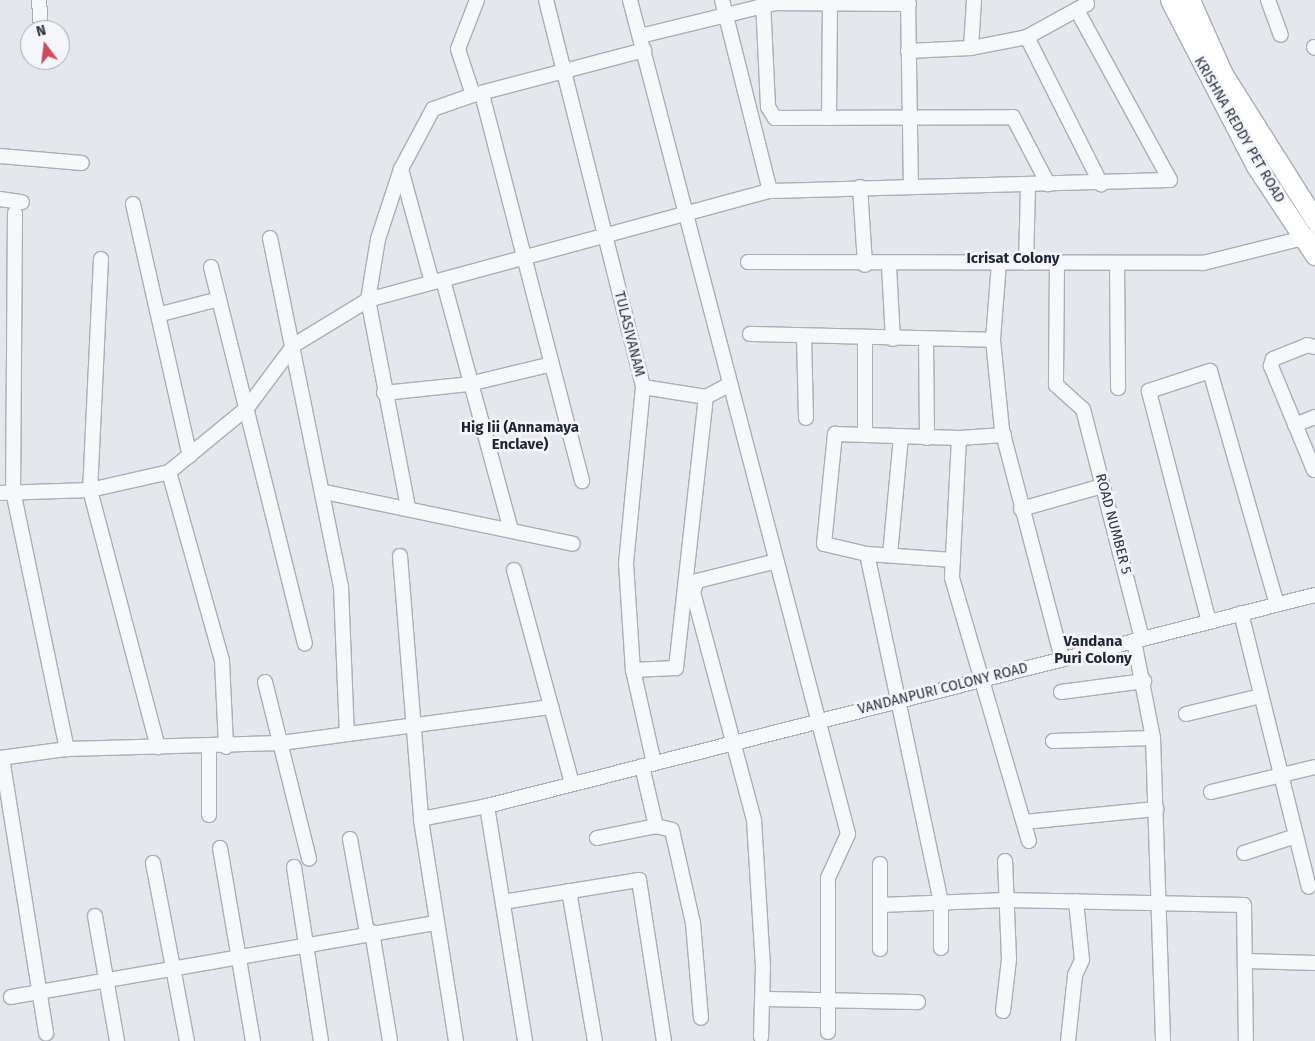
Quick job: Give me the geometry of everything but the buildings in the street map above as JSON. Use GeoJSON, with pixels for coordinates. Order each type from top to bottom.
{"type":"FeatureCollection","features":[{"type":"Feature","properties":{"kind":"main road","name":"KRISHNA REDDY PET ROAD"},"geometry":{"type":"LineString","coordinates":[[1170,0],[1251,157],[1312,243]]}},
{"type":"Feature","properties":{"kind":"main road","name":"KRISHNA REDDY PET ROAD"},"geometry":{"type":"LineString","coordinates":[[1190,0],[1223,74],[1315,220]]}},
{"type":"Feature","properties":{"kind":"street"},"geometry":{"type":"LineString","coordinates":[[39,0],[40,20]]}},
{"type":"Feature","properties":{"kind":"street"},"geometry":{"type":"LineString","coordinates":[[477,0],[458,49],[478,94],[525,257],[582,481]]}},
{"type":"Feature","properties":{"kind":"street","name":"TULASIVANAM"},"geometry":{"type":"LineString","coordinates":[[546,0],[566,70],[642,387],[626,563],[633,670],[656,826]]}},
{"type":"Feature","properties":{"kind":"street"},"geometry":{"type":"LineString","coordinates":[[630,0],[729,385],[848,834],[828,878],[828,1032]]}},
{"type":"Feature","properties":{"kind":"street"},"geometry":{"type":"LineString","coordinates":[[722,0],[770,191]]}},
{"type":"Feature","properties":{"kind":"street"},"geometry":{"type":"LineString","coordinates":[[971,48],[974,0]]}},
{"type":"Feature","properties":{"kind":"street"},"geometry":{"type":"LineString","coordinates":[[1268,0],[1281,35]]}},
{"type":"Feature","properties":{"kind":"street"},"geometry":{"type":"LineString","coordinates":[[408,508],[384,394],[368,300],[378,238],[401,169],[433,109],[478,94],[566,70],[764,3],[908,2],[911,184]]}},
{"type":"Feature","properties":{"kind":"street"},"geometry":{"type":"LineString","coordinates":[[764,3],[771,114],[775,118],[1013,117],[1048,184]]}},
{"type":"Feature","properties":{"kind":"street"},"geometry":{"type":"LineString","coordinates":[[829,118],[830,4]]}},
{"type":"Feature","properties":{"kind":"street"},"geometry":{"type":"LineString","coordinates":[[6,492],[90,490],[169,472],[247,408],[294,345],[368,300],[525,257],[687,217],[770,191],[911,184],[1101,184],[1170,180],[1082,5],[1028,37],[971,48],[908,51]]}},
{"type":"Feature","properties":{"kind":"street"},"geometry":{"type":"LineString","coordinates":[[1028,37],[1101,184]]}},
{"type":"Feature","properties":{"kind":"street"},"geometry":{"type":"LineString","coordinates":[[0,156],[82,163]]}},
{"type":"Feature","properties":{"kind":"street"},"geometry":{"type":"LineString","coordinates":[[401,169],[469,384],[510,530]]}},
{"type":"Feature","properties":{"kind":"street"},"geometry":{"type":"LineString","coordinates":[[1026,263],[1028,184]]}},
{"type":"Feature","properties":{"kind":"street"},"geometry":{"type":"LineString","coordinates":[[860,187],[865,265]]}},
{"type":"Feature","properties":{"kind":"street"},"geometry":{"type":"LineString","coordinates":[[0,199],[18,208],[6,492],[67,749]]}},
{"type":"Feature","properties":{"kind":"street"},"geometry":{"type":"LineString","coordinates":[[133,204],[161,314],[190,456]]}},
{"type":"Feature","properties":{"kind":"street"},"geometry":{"type":"LineString","coordinates":[[270,238],[325,492],[341,587],[347,734]]}},
{"type":"Feature","properties":{"kind":"street"},"geometry":{"type":"LineString","coordinates":[[748,262],[889,266],[999,263],[1203,264],[1312,243]]}},
{"type":"Feature","properties":{"kind":"street"},"geometry":{"type":"LineString","coordinates":[[101,259],[90,490],[158,747]]}},
{"type":"Feature","properties":{"kind":"street"},"geometry":{"type":"LineString","coordinates":[[999,263],[993,340],[1004,435],[1021,509],[1062,659]]}},
{"type":"Feature","properties":{"kind":"street"},"geometry":{"type":"LineString","coordinates":[[1117,263],[1118,388]]}},
{"type":"Feature","properties":{"kind":"street","name":"ROAD NUMBER 5"},"geometry":{"type":"LineString","coordinates":[[1057,264],[1056,385],[1083,409],[1103,486],[1138,640],[1153,738],[1163,1041]]}},
{"type":"Feature","properties":{"kind":"street"},"geometry":{"type":"LineString","coordinates":[[211,266],[305,643]]}},
{"type":"Feature","properties":{"kind":"street"},"geometry":{"type":"LineString","coordinates":[[889,266],[893,338]]}},
{"type":"Feature","properties":{"kind":"street"},"geometry":{"type":"LineString","coordinates":[[161,314],[219,298]]}},
{"type":"Feature","properties":{"kind":"street"},"geometry":{"type":"LineString","coordinates":[[750,334],[993,340]]}},
{"type":"Feature","properties":{"kind":"street"},"geometry":{"type":"LineString","coordinates":[[804,336],[806,418]]}},
{"type":"Feature","properties":{"kind":"street"},"geometry":{"type":"LineString","coordinates":[[865,338],[865,435]]}},
{"type":"Feature","properties":{"kind":"street"},"geometry":{"type":"LineString","coordinates":[[926,339],[927,438]]}},
{"type":"Feature","properties":{"kind":"street"},"geometry":{"type":"LineString","coordinates":[[1314,470],[1271,362],[1307,345],[1315,347]]}},
{"type":"Feature","properties":{"kind":"street"},"geometry":{"type":"LineString","coordinates":[[384,394],[469,384],[552,364]]}},
{"type":"Feature","properties":{"kind":"street"},"geometry":{"type":"LineString","coordinates":[[1209,622],[1149,391],[1210,371],[1277,604]]}},
{"type":"Feature","properties":{"kind":"street"},"geometry":{"type":"LineString","coordinates":[[642,387],[706,398],[729,385]]}},
{"type":"Feature","properties":{"kind":"street"},"geometry":{"type":"LineString","coordinates":[[633,670],[676,668],[706,398]]}},
{"type":"Feature","properties":{"kind":"street"},"geometry":{"type":"LineString","coordinates":[[1295,425],[1315,417]]}},
{"type":"Feature","properties":{"kind":"street"},"geometry":{"type":"LineString","coordinates":[[953,560],[867,554],[824,544],[834,436],[959,438],[1004,435]]}},
{"type":"Feature","properties":{"kind":"street"},"geometry":{"type":"LineString","coordinates":[[890,555],[901,437]]}},
{"type":"Feature","properties":{"kind":"street"},"geometry":{"type":"LineString","coordinates":[[959,438],[952,578],[1029,840]]}},
{"type":"Feature","properties":{"kind":"street"},"geometry":{"type":"LineString","coordinates":[[169,472],[222,661],[226,748]]}},
{"type":"Feature","properties":{"kind":"street"},"geometry":{"type":"LineString","coordinates":[[1021,509],[1103,486]]}},
{"type":"Feature","properties":{"kind":"street"},"geometry":{"type":"LineString","coordinates":[[325,492],[573,544]]}},
{"type":"Feature","properties":{"kind":"street"},"geometry":{"type":"LineString","coordinates":[[867,554],[901,700],[941,901],[941,948]]}},
{"type":"Feature","properties":{"kind":"street"},"geometry":{"type":"LineString","coordinates":[[400,556],[422,818],[436,923],[456,1041]]}},
{"type":"Feature","properties":{"kind":"street"},"geometry":{"type":"LineString","coordinates":[[762,1037],[754,820],[693,592],[697,580],[777,561]]}},
{"type":"Feature","properties":{"kind":"street"},"geometry":{"type":"LineString","coordinates":[[514,570],[572,783]]}},
{"type":"Feature","properties":{"kind":"street","name":"VANDANPURI COLONY ROAD"},"geometry":{"type":"LineString","coordinates":[[422,818],[487,806],[1315,594]]}},
{"type":"Feature","properties":{"kind":"street"},"geometry":{"type":"LineString","coordinates":[[1241,614],[1309,887]]}},
{"type":"Feature","properties":{"kind":"street"},"geometry":{"type":"LineString","coordinates":[[1061,692],[1144,681]]}},
{"type":"Feature","properties":{"kind":"street"},"geometry":{"type":"LineString","coordinates":[[265,682],[310,859]]}},
{"type":"Feature","properties":{"kind":"street"},"geometry":{"type":"LineString","coordinates":[[1186,714],[1261,696]]}},
{"type":"Feature","properties":{"kind":"street"},"geometry":{"type":"LineString","coordinates":[[46,1034],[1,758],[67,749],[226,748],[281,743],[552,706]]}},
{"type":"Feature","properties":{"kind":"street"},"geometry":{"type":"LineString","coordinates":[[1053,741],[1153,738]]}},
{"type":"Feature","properties":{"kind":"street"},"geometry":{"type":"LineString","coordinates":[[209,747],[209,815]]}},
{"type":"Feature","properties":{"kind":"street"},"geometry":{"type":"LineString","coordinates":[[1211,792],[1315,767]]}},
{"type":"Feature","properties":{"kind":"street"},"geometry":{"type":"LineString","coordinates":[[487,806],[525,1041]]}},
{"type":"Feature","properties":{"kind":"street"},"geometry":{"type":"LineString","coordinates":[[1024,822],[1156,809]]}},
{"type":"Feature","properties":{"kind":"street"},"geometry":{"type":"LineString","coordinates":[[597,838],[656,826],[672,830],[682,861],[694,923],[702,1018]]}},
{"type":"Feature","properties":{"kind":"street"},"geometry":{"type":"LineString","coordinates":[[1244,853],[1296,836]]}},
{"type":"Feature","properties":{"kind":"street"},"geometry":{"type":"LineString","coordinates":[[350,839],[390,1041]]}},
{"type":"Feature","properties":{"kind":"street"},"geometry":{"type":"LineString","coordinates":[[220,848],[254,1041]]}},
{"type":"Feature","properties":{"kind":"street"},"geometry":{"type":"LineString","coordinates":[[1003,1012],[1009,959],[1005,861]]}},
{"type":"Feature","properties":{"kind":"street"},"geometry":{"type":"LineString","coordinates":[[152,863],[186,1041]]}},
{"type":"Feature","properties":{"kind":"street"},"geometry":{"type":"LineString","coordinates":[[880,864],[880,949]]}},
{"type":"Feature","properties":{"kind":"street"},"geometry":{"type":"LineString","coordinates":[[294,867],[321,1041]]}},
{"type":"Feature","properties":{"kind":"street"},"geometry":{"type":"LineString","coordinates":[[503,902],[639,880],[664,1041]]}},
{"type":"Feature","properties":{"kind":"street"},"geometry":{"type":"LineString","coordinates":[[569,891],[595,1041]]}},
{"type":"Feature","properties":{"kind":"street"},"geometry":{"type":"LineString","coordinates":[[880,904],[1006,900],[1244,905],[1247,961],[1246,1041]]}},
{"type":"Feature","properties":{"kind":"street"},"geometry":{"type":"LineString","coordinates":[[1068,1041],[1075,975],[1082,960],[1076,901]]}},
{"type":"Feature","properties":{"kind":"street"},"geometry":{"type":"LineString","coordinates":[[95,916],[108,979],[117,1041]]}},
{"type":"Feature","properties":{"kind":"street"},"geometry":{"type":"LineString","coordinates":[[11,997],[38,990],[173,966],[436,923]]}},
{"type":"Feature","properties":{"kind":"street"},"geometry":{"type":"LineString","coordinates":[[1247,961],[1315,963]]}},
{"type":"Feature","properties":{"kind":"street"},"geometry":{"type":"LineString","coordinates":[[762,999],[918,1002]]}},
{"type":"Feature","properties":{"kind":"district","name":"Icrisat Colony"},"geometry":{"type":"Point","coordinates":[1013,259]}},
{"type":"Feature","properties":{"kind":"district","name":"Hig Iii (Annamaya Enclave)"},"geometry":{"type":"Point","coordinates":[520,436]}},
{"type":"Feature","properties":{"kind":"district","name":"Vandana Puri Colony"},"geometry":{"type":"Point","coordinates":[1093,650]}}]}
